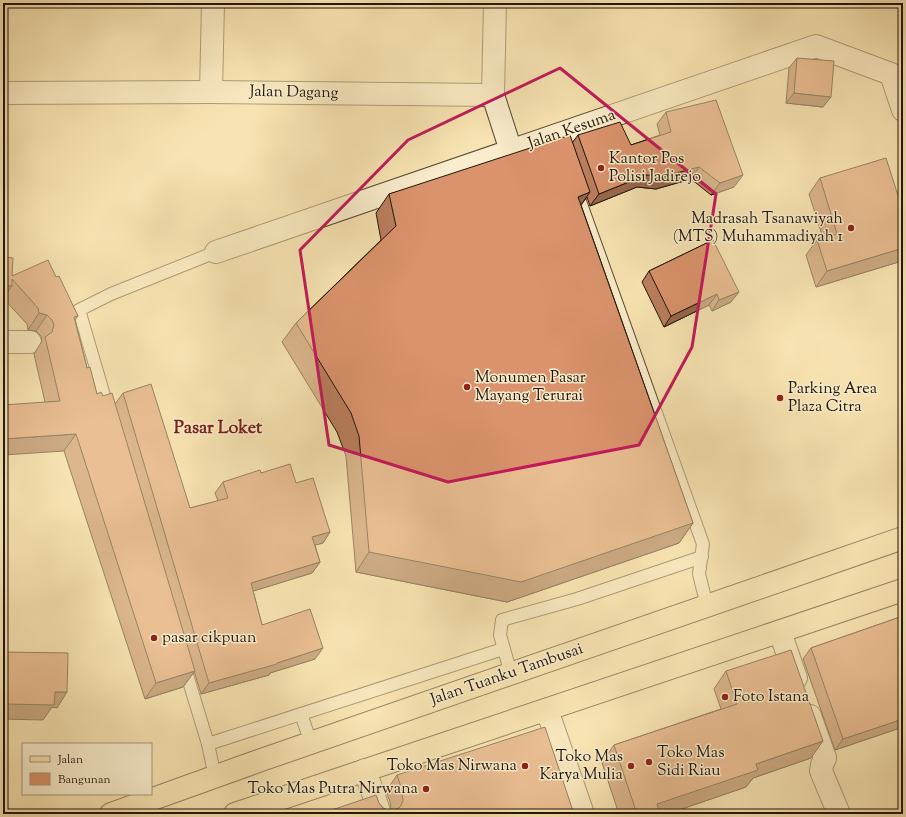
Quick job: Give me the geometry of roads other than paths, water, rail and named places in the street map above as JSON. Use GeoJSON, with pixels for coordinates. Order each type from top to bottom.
{"type":"FeatureCollection","features":[{"type":"Feature","properties":{"kind":"main road","name":"Jalan Tuanku Tambusai"},"geometry":{"type":"LineString","coordinates":[[111,814],[311,743],[903,538]]}},
{"type":"Feature","properties":{"kind":"main road"},"geometry":{"type":"LineString","coordinates":[[235,814],[903,590]]}},
{"type":"Feature","properties":{"kind":"street"},"geometry":{"type":"LineString","coordinates":[[211,92],[213,3]]}},
{"type":"Feature","properties":{"kind":"street"},"geometry":{"type":"LineString","coordinates":[[495,3],[494,95],[511,151]]}},
{"type":"Feature","properties":{"kind":"street","name":"Jalan Kesuma"},"geometry":{"type":"LineString","coordinates":[[216,252],[511,151],[558,140],[816,46],[891,74],[903,110]]}},
{"type":"Feature","properties":{"kind":"street","name":"Jalan Dagang"},"geometry":{"type":"LineString","coordinates":[[3,93],[211,92],[494,95]]}},
{"type":"Feature","properties":{"kind":"street"},"geometry":{"type":"LineString","coordinates":[[3,342],[30,342]]}},
{"type":"Feature","properties":{"kind":"street"},"geometry":{"type":"LineString","coordinates":[[780,632],[825,758],[821,771],[839,814]]}},
{"type":"Feature","properties":{"kind":"street"},"geometry":{"type":"LineString","coordinates":[[547,710],[582,814]]}},
{"type":"Feature","properties":{"kind":"street"},"geometry":{"type":"LineString","coordinates":[[365,770],[380,814]]}},
{"type":"Feature","properties":{"kind":"lane"},"geometry":{"type":"LineString","coordinates":[[573,180],[703,544],[699,574],[706,606]]}},
{"type":"Feature","properties":{"kind":"lane"},"geometry":{"type":"LineString","coordinates":[[110,417],[79,310],[111,294],[216,252]]}},
{"type":"Feature","properties":{"kind":"lane"},"geometry":{"type":"LineString","coordinates":[[511,674],[500,635],[502,620],[577,599],[702,557]]}},
{"type":"Feature","properties":{"kind":"lane"},"geometry":{"type":"LineString","coordinates":[[208,744],[503,649]]}},
{"type":"Feature","properties":{"kind":"lane"},"geometry":{"type":"LineString","coordinates":[[180,652],[208,744],[215,777]]}},
{"type":"Feature","properties":{"kind":"lane"},"geometry":{"type":"LineString","coordinates":[[301,714],[311,743]]}},
{"type":"Feature","properties":{"kind":"place","name":"Kantor Pos Polisi Jadirejo"},"geometry":{"type":"Point","coordinates":[601,168]}},
{"type":"Feature","properties":{"kind":"place","name":"Madrasah Tsanawiyah (MTS) Muhammadiyah 1"},"geometry":{"type":"Point","coordinates":[851,228]}},
{"type":"Feature","properties":{"kind":"place","name":"Monumen Pasar Mayang Terurai"},"geometry":{"type":"Point","coordinates":[467,387]}},
{"type":"Feature","properties":{"kind":"place","name":"Parking Area Plaza Citra"},"geometry":{"type":"Point","coordinates":[780,398]}},
{"type":"Feature","properties":{"kind":"place","name":"pasar cikpuan"},"geometry":{"type":"Point","coordinates":[154,638]}},
{"type":"Feature","properties":{"kind":"place","name":"Foto Istana"},"geometry":{"type":"Point","coordinates":[725,697]}},
{"type":"Feature","properties":{"kind":"place","name":"Toko Mas Sidi Riau"},"geometry":{"type":"Point","coordinates":[649,762]}},
{"type":"Feature","properties":{"kind":"place","name":"Toko Mas Nirwana"},"geometry":{"type":"Point","coordinates":[525,766]}},
{"type":"Feature","properties":{"kind":"place","name":"Toko Mas Karya Mulia"},"geometry":{"type":"Point","coordinates":[631,766]}},
{"type":"Feature","properties":{"kind":"place","name":"Toko Mas Putra Nirwana"},"geometry":{"type":"Point","coordinates":[426,789]}},
{"type":"Feature","properties":{"kind":"district","name":"Pasar Loket"},"geometry":{"type":"Point","coordinates":[218,429]}}]}
